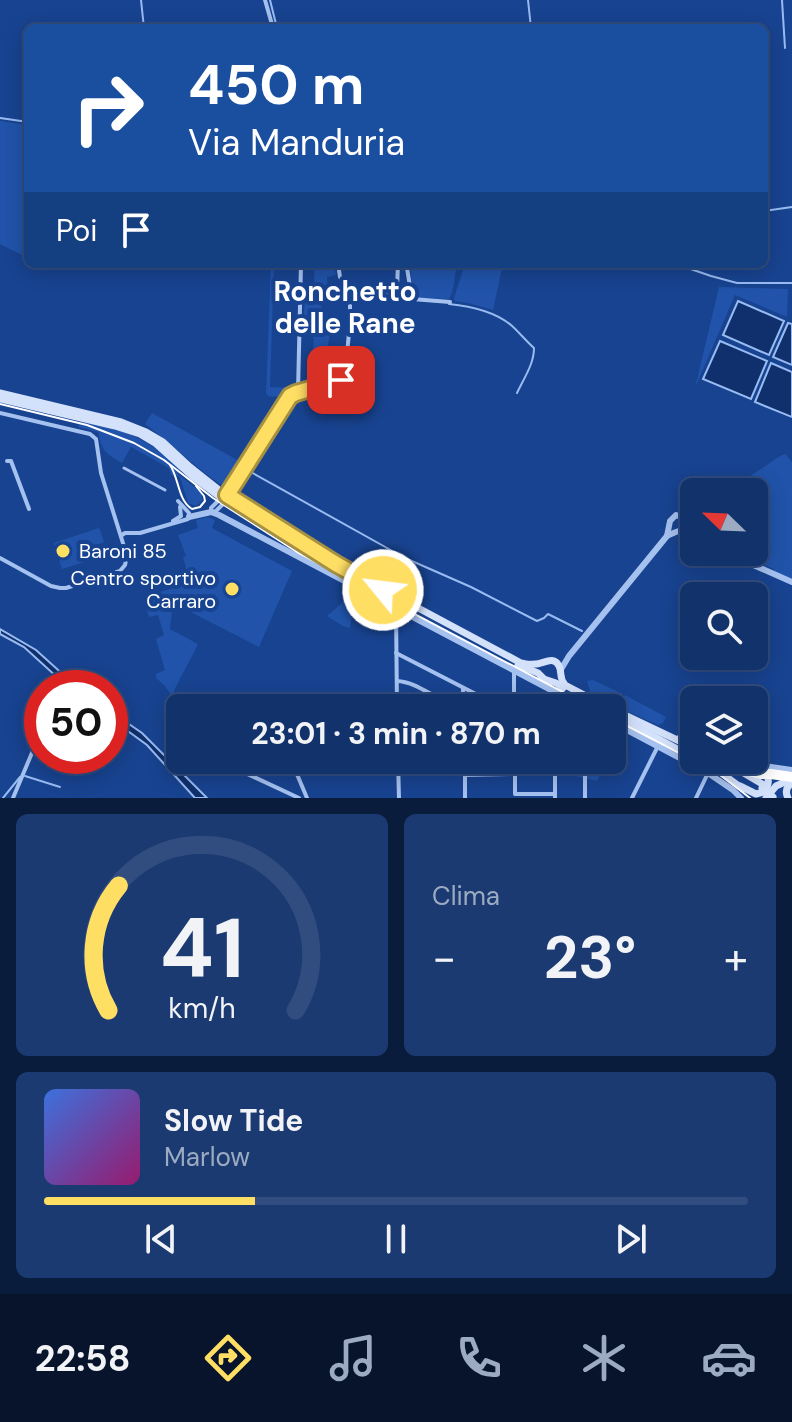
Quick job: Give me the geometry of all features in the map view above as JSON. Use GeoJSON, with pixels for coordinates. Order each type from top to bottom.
{"type":"FeatureCollection","features":[{"type":"Feature","properties":{"kind":"highway"},"geometry":{"type":"LineString","coordinates":[[766,774],[791,781]]}},
{"type":"Feature","properties":{"kind":"main road"},"geometry":{"type":"LineString","coordinates":[[0,396],[138,428],[163,442],[224,498],[328,565],[575,694]]}},
{"type":"Feature","properties":{"kind":"main road"},"geometry":{"type":"LineString","coordinates":[[224,498],[336,564],[521,663],[550,660],[559,669],[560,679],[581,694]]}},
{"type":"Feature","properties":{"kind":"main road"},"geometry":{"type":"LineString","coordinates":[[541,675],[543,663]]}},
{"type":"Feature","properties":{"kind":"main road"},"geometry":{"type":"LineString","coordinates":[[551,681],[556,678],[559,669]]}},
{"type":"Feature","properties":{"kind":"main road"},"geometry":{"type":"LineString","coordinates":[[626,718],[680,744]]}},
{"type":"Feature","properties":{"kind":"main road"},"geometry":{"type":"LineString","coordinates":[[626,721],[680,745]]}},
{"type":"Feature","properties":{"kind":"main road"},"geometry":{"type":"LineString","coordinates":[[733,774],[753,798]]}},
{"type":"Feature","properties":{"kind":"main road"},"geometry":{"type":"LineString","coordinates":[[734,774],[756,794],[791,781]]}},
{"type":"Feature","properties":{"kind":"main road"},"geometry":{"type":"LineString","coordinates":[[736,774],[776,797]]}},
{"type":"Feature","properties":{"kind":"main road"},"geometry":{"type":"LineString","coordinates":[[790,798],[787,787],[791,781]]}},
{"type":"Feature","properties":{"kind":"main road"},"geometry":{"type":"LineString","coordinates":[[790,798],[792,791]]}},
{"type":"Feature","properties":{"kind":"street"},"geometry":{"type":"LineString","coordinates":[[265,0],[272,24]]}},
{"type":"Feature","properties":{"kind":"street"},"geometry":{"type":"LineString","coordinates":[[298,392],[301,268]]}},
{"type":"Feature","properties":{"kind":"street"},"geometry":{"type":"LineString","coordinates":[[124,535],[169,524],[185,515],[213,510],[291,395],[340,381],[346,370],[350,291],[349,285],[341,278],[339,268]]}},
{"type":"Feature","properties":{"kind":"street"},"geometry":{"type":"LineString","coordinates":[[397,288],[398,268]]}},
{"type":"Feature","properties":{"kind":"street"},"geometry":{"type":"LineString","coordinates":[[411,268],[407,268],[407,275],[412,299]]}},
{"type":"Feature","properties":{"kind":"street"},"geometry":{"type":"LineString","coordinates":[[397,275],[407,275]]}},
{"type":"Feature","properties":{"kind":"street"},"geometry":{"type":"LineString","coordinates":[[350,291],[450,302]]}},
{"type":"Feature","properties":{"kind":"street"},"geometry":{"type":"LineString","coordinates":[[0,413],[95,437],[101,473],[119,529],[124,535],[127,559],[121,570],[64,588],[51,586],[0,558]]}},
{"type":"Feature","properties":{"kind":"street"},"geometry":{"type":"LineString","coordinates":[[7,461],[11,461],[29,509]]}},
{"type":"Feature","properties":{"kind":"street"},"geometry":{"type":"LineString","coordinates":[[124,468],[165,490]]}},
{"type":"Feature","properties":{"kind":"street"},"geometry":{"type":"LineString","coordinates":[[213,510],[556,693]]}},
{"type":"Feature","properties":{"kind":"street"},"geometry":{"type":"LineString","coordinates":[[559,669],[667,536],[680,529]]}},
{"type":"Feature","properties":{"kind":"street"},"geometry":{"type":"LineString","coordinates":[[756,566],[792,582]]}},
{"type":"Feature","properties":{"kind":"street"},"geometry":{"type":"LineString","coordinates":[[396,609],[397,694]]}},
{"type":"Feature","properties":{"kind":"street"},"geometry":{"type":"LineString","coordinates":[[396,653],[475,694]]}},
{"type":"Feature","properties":{"kind":"street"},"geometry":{"type":"LineString","coordinates":[[514,671],[514,694]]}},
{"type":"Feature","properties":{"kind":"street"},"geometry":{"type":"LineString","coordinates":[[397,681],[407,682],[428,694]]}},
{"type":"Feature","properties":{"kind":"street"},"geometry":{"type":"LineString","coordinates":[[463,688],[463,694]]}},
{"type":"Feature","properties":{"kind":"street"},"geometry":{"type":"LineString","coordinates":[[652,726],[680,743]]}},
{"type":"Feature","properties":{"kind":"street"},"geometry":{"type":"LineString","coordinates":[[626,729],[680,758]]}},
{"type":"Feature","properties":{"kind":"street"},"geometry":{"type":"LineString","coordinates":[[632,798],[658,746]]}},
{"type":"Feature","properties":{"kind":"street"},"geometry":{"type":"LineString","coordinates":[[768,767],[792,770]]}},
{"type":"Feature","properties":{"kind":"street"},"geometry":{"type":"LineString","coordinates":[[13,798],[24,772]]}},
{"type":"Feature","properties":{"kind":"street"},"geometry":{"type":"LineString","coordinates":[[247,774],[299,798]]}},
{"type":"Feature","properties":{"kind":"street"},"geometry":{"type":"LineString","coordinates":[[297,774],[307,798]]}},
{"type":"Feature","properties":{"kind":"street"},"geometry":{"type":"LineString","coordinates":[[398,774],[399,798]]}},
{"type":"Feature","properties":{"kind":"street"},"geometry":{"type":"LineString","coordinates":[[465,798],[465,775],[515,774],[515,794],[555,796],[555,774]]}},
{"type":"Feature","properties":{"kind":"street"},"geometry":{"type":"LineString","coordinates":[[696,798],[708,774]]}},
{"type":"Feature","properties":{"kind":"street"},"geometry":{"type":"LineString","coordinates":[[709,774],[740,798]]}},
{"type":"Feature","properties":{"kind":"street"},"geometry":{"type":"LineString","coordinates":[[585,776],[585,798]]}},
{"type":"Feature","properties":{"kind":"shaded area"},"geometry":{"type":"Polygon","coordinates":[[[0,121],[24,124],[24,256],[0,244],[0,121]]]}},
{"type":"Feature","properties":{"kind":"shaded area"},"geometry":{"type":"Polygon","coordinates":[[[271,268],[274,268],[270,387],[292,388],[276,397],[266,393],[271,268]]]}},
{"type":"Feature","properties":{"kind":"shaded area"},"geometry":{"type":"Polygon","coordinates":[[[315,268],[338,269],[335,269],[336,275],[327,277],[328,295],[318,298],[329,323],[325,361],[335,365],[333,368],[323,363],[323,352],[313,351],[314,332],[303,331],[305,296],[315,296],[315,268]]]}},
{"type":"Feature","properties":{"kind":"shaded area"},"geometry":{"type":"Polygon","coordinates":[[[410,268],[456,268],[449,299],[413,298],[410,268]]]}},
{"type":"Feature","properties":{"kind":"shaded area"},"geometry":{"type":"Polygon","coordinates":[[[464,268],[502,268],[493,310],[455,301],[464,268]]]}},
{"type":"Feature","properties":{"kind":"shaded area"},"geometry":{"type":"Polygon","coordinates":[[[719,287],[788,289],[787,317],[735,295],[695,388],[719,287]]]}},
{"type":"Feature","properties":{"kind":"shaded area"},"geometry":{"type":"Polygon","coordinates":[[[738,301],[784,321],[769,355],[723,335],[738,301]]]}},
{"type":"Feature","properties":{"kind":"shaded area"},"geometry":{"type":"Polygon","coordinates":[[[788,323],[792,324],[792,365],[773,357],[788,323]]]}},
{"type":"Feature","properties":{"kind":"shaded area"},"geometry":{"type":"Polygon","coordinates":[[[720,341],[767,361],[751,399],[703,379],[720,341]]]}},
{"type":"Feature","properties":{"kind":"shaded area"},"geometry":{"type":"Polygon","coordinates":[[[771,363],[792,372],[792,417],[755,402],[771,363]]]}},
{"type":"Feature","properties":{"kind":"shaded area"},"geometry":{"type":"Polygon","coordinates":[[[152,413],[243,463],[226,488],[145,424],[152,413]]]}},
{"type":"Feature","properties":{"kind":"shaded area"},"geometry":{"type":"Polygon","coordinates":[[[80,421],[111,428],[146,442],[181,470],[178,474],[202,493],[202,501],[196,506],[188,503],[180,477],[171,475],[169,468],[131,447],[122,463],[112,457],[103,448],[98,432],[78,427],[80,421]]]}},
{"type":"Feature","properties":{"kind":"shaded area"},"geometry":{"type":"Polygon","coordinates":[[[785,454],[792,462],[792,579],[766,566],[768,478],[748,478],[785,454]]]}},
{"type":"Feature","properties":{"kind":"shaded area"},"geometry":{"type":"Polygon","coordinates":[[[88,494],[104,542],[86,550],[88,561],[62,569],[54,543],[99,528],[88,494]]]}},
{"type":"Feature","properties":{"kind":"shaded area","name":"Centro sportivo Carraro"},"geometry":{"type":"Polygon","coordinates":[[[208,517],[215,520],[212,528],[292,571],[259,647],[173,603],[170,629],[198,644],[171,694],[156,678],[156,674],[165,670],[156,639],[164,635],[158,615],[149,617],[144,597],[183,585],[188,575],[183,557],[186,556],[178,535],[198,528],[196,520],[208,517]]]}},
{"type":"Feature","properties":{"kind":"shaded area"},"geometry":{"type":"Polygon","coordinates":[[[349,589],[360,595],[353,609],[350,628],[327,616],[342,603],[349,589]]]}},
{"type":"Feature","properties":{"kind":"shaded area"},"geometry":{"type":"Polygon","coordinates":[[[0,629],[36,650],[58,670],[49,670],[24,647],[0,634],[0,629]]]}},
{"type":"Feature","properties":{"kind":"shaded area"},"geometry":{"type":"Polygon","coordinates":[[[593,680],[623,694],[591,694],[587,681],[593,680]]]}},
{"type":"Feature","properties":{"kind":"shaded area"},"geometry":{"type":"Polygon","coordinates":[[[626,696],[666,717],[658,725],[626,711],[626,696]]]}},
{"type":"Feature","properties":{"kind":"shaded area"},"geometry":{"type":"Polygon","coordinates":[[[128,723],[166,757],[166,766],[147,745],[128,731],[128,723]]]}},
{"type":"Feature","properties":{"kind":"shaded area"},"geometry":{"type":"Polygon","coordinates":[[[173,774],[183,774],[207,798],[195,798],[173,774]]]}},
{"type":"Feature","properties":{"kind":"shaded area"},"geometry":{"type":"Polygon","coordinates":[[[566,774],[601,774],[597,781],[566,774]]]}},
{"type":"Feature","properties":{"kind":"waterway"},"geometry":{"type":"LineString","coordinates":[[141,0],[144,24]]}},
{"type":"Feature","properties":{"kind":"waterway"},"geometry":{"type":"LineString","coordinates":[[270,0],[276,24]]}},
{"type":"Feature","properties":{"kind":"waterway"},"geometry":{"type":"LineString","coordinates":[[528,0],[531,24]]}},
{"type":"Feature","properties":{"kind":"waterway"},"geometry":{"type":"LineString","coordinates":[[782,0],[785,48]]}},
{"type":"Feature","properties":{"kind":"waterway"},"geometry":{"type":"LineString","coordinates":[[0,118],[24,121]]}},
{"type":"Feature","properties":{"kind":"waterway"},"geometry":{"type":"LineString","coordinates":[[768,210],[792,207]]}},
{"type":"Feature","properties":{"kind":"waterway"},"geometry":{"type":"LineString","coordinates":[[688,268],[737,283],[792,283]]}},
{"type":"Feature","properties":{"kind":"waterway"},"geometry":{"type":"LineString","coordinates":[[449,304],[490,313],[511,325],[534,348],[517,393]]}},
{"type":"Feature","properties":{"kind":"waterway"},"geometry":{"type":"LineString","coordinates":[[249,471],[405,558],[537,621],[548,614],[582,631]]}},
{"type":"Feature","properties":{"kind":"waterway"},"geometry":{"type":"LineString","coordinates":[[25,776],[60,787]]}},
{"type":"Feature","properties":{"kind":"waterway"},"geometry":{"type":"LineString","coordinates":[[3,798],[20,777]]}},
{"type":"Feature","properties":{"kind":"tram line"},"geometry":{"type":"LineString","coordinates":[[0,404],[87,425],[134,443],[164,460],[213,498],[297,552],[566,694]]}},
{"type":"Feature","properties":{"kind":"tram line"},"geometry":{"type":"LineString","coordinates":[[170,465],[181,495],[192,509],[200,507],[205,501],[196,486]]}},
{"type":"Feature","properties":{"kind":"tram line"},"geometry":{"type":"LineString","coordinates":[[626,725],[719,774],[750,798]]}},
{"type":"Feature","properties":{"kind":"place","name":"Baroni 85"},"geometry":{"type":"Point","coordinates":[63,551]}},
{"type":"Feature","properties":{"kind":"place","name":"Centro sportivo Carraro"},"geometry":{"type":"Point","coordinates":[232,589]}},
{"type":"Feature","properties":{"kind":"district","name":"Ronchetto delle Rane"},"geometry":{"type":"Point","coordinates":[345,307]}},
{"type":"Feature","properties":{"kind":"route"},"geometry":{"type":"LineString","coordinates":[[341,380],[290,396],[227,495],[383,590]]}}]}
